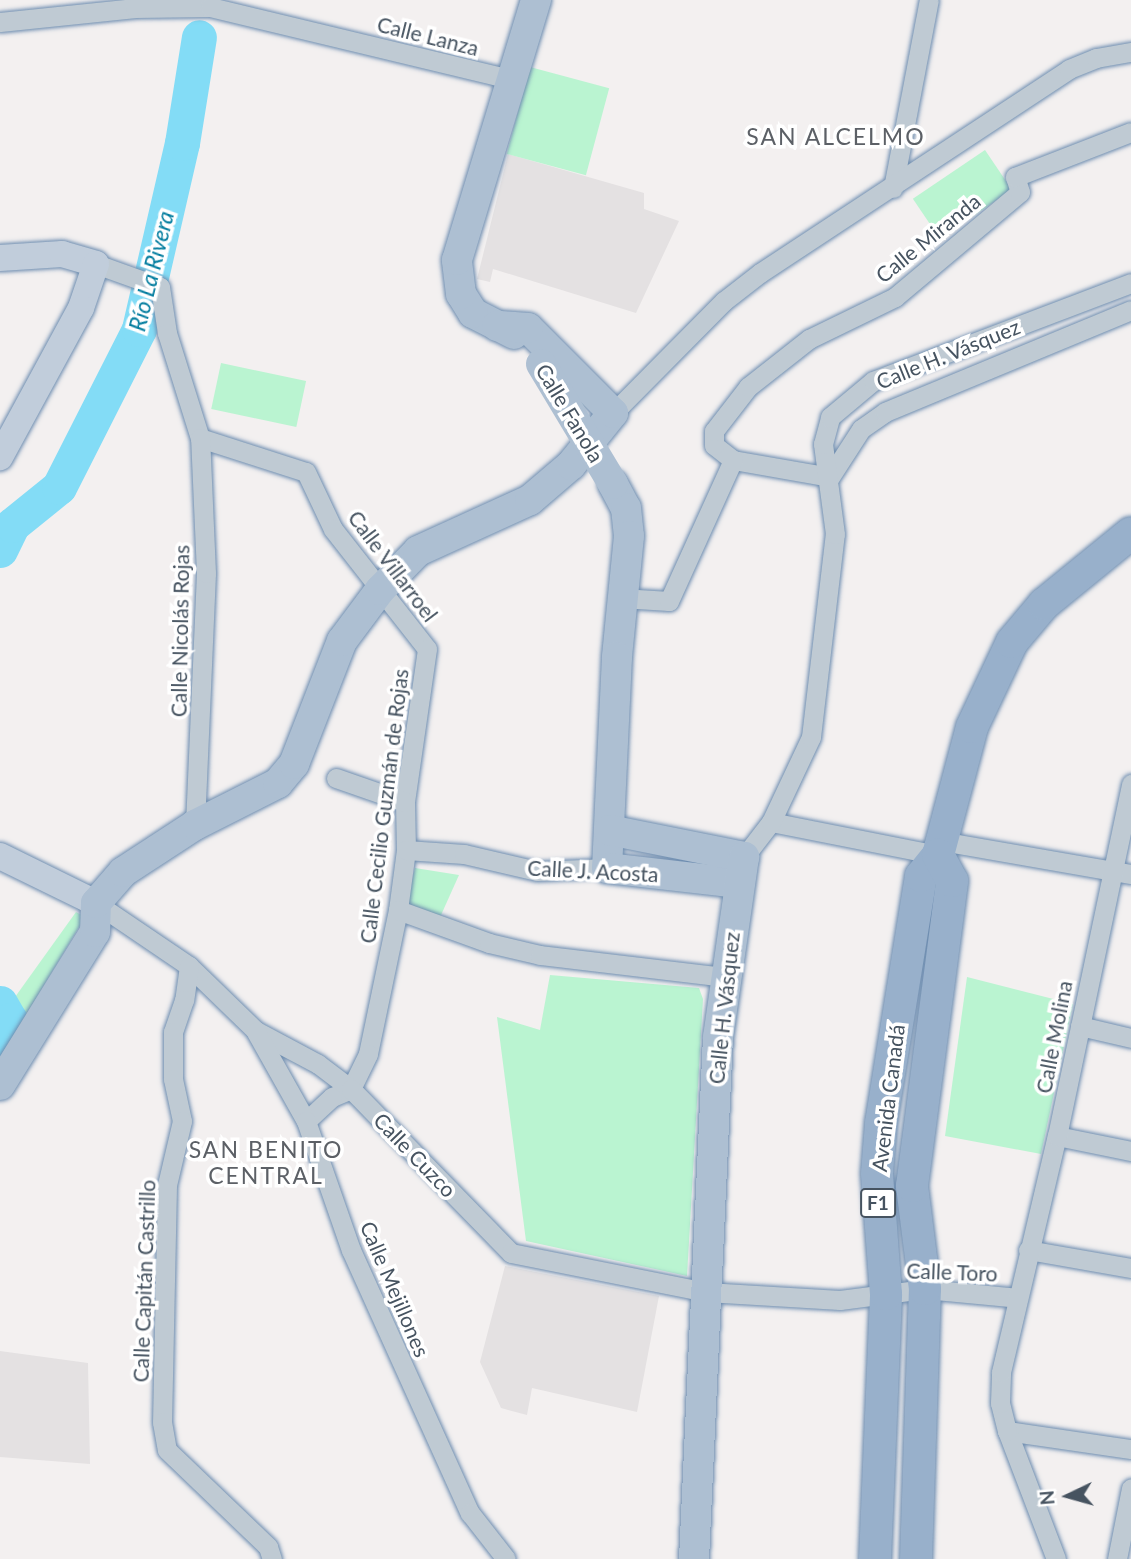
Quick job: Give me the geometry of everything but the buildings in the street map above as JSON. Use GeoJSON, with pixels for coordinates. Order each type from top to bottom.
{"type":"FeatureCollection","features":[{"type":"Feature","properties":{"kind":"highway","name":"Avenida Canadá"},"geometry":{"type":"LineString","coordinates":[[875,1559],[886,1294],[878,1199],[881,1123],[920,876],[940,848],[972,727],[1012,642],[1044,604],[1131,533]]}},
{"type":"Feature","properties":{"kind":"highway","name":"Avenida Canadá"},"geometry":{"type":"LineString","coordinates":[[916,1559],[925,1289],[912,1186],[952,881],[940,848]]}},
{"type":"Feature","properties":{"kind":"main road","name":"Calle Fanola"},"geometry":{"type":"LineString","coordinates":[[536,0],[514,80],[457,260],[461,294],[473,313],[520,338],[541,363],[626,508],[629,536],[621,598],[607,868]]}},
{"type":"Feature","properties":{"kind":"main road"},"geometry":{"type":"LineString","coordinates":[[0,258],[62,254],[96,264],[81,308],[0,457]]}},
{"type":"Feature","properties":{"kind":"main road"},"geometry":{"type":"LineString","coordinates":[[0,1085],[95,932],[96,903],[123,872],[195,825],[278,783],[294,764],[342,641],[380,590],[418,551],[530,500],[571,465],[613,413],[528,328],[497,326]]}},
{"type":"Feature","properties":{"kind":"main road","name":"Calle J. Acosta"},"geometry":{"type":"LineString","coordinates":[[609,830],[741,870]]}},
{"type":"Feature","properties":{"kind":"main road","name":"Calle Cuzco"},"geometry":{"type":"LineString","coordinates":[[0,856],[96,903]]}},
{"type":"Feature","properties":{"kind":"main road","name":"Calle J. Acosta"},"geometry":{"type":"LineString","coordinates":[[607,868],[741,870]]}},
{"type":"Feature","properties":{"kind":"main road","name":"Calle H. Vásquez"},"geometry":{"type":"LineString","coordinates":[[694,1559],[718,1037],[741,870]]}},
{"type":"Feature","properties":{"kind":"street"},"geometry":{"type":"LineString","coordinates":[[893,188],[929,0]]}},
{"type":"Feature","properties":{"kind":"street","name":"Calle Lanza"},"geometry":{"type":"LineString","coordinates":[[0,22],[82,6],[211,7],[514,80]]}},
{"type":"Feature","properties":{"kind":"street"},"geometry":{"type":"LineString","coordinates":[[613,413],[724,301],[760,273],[893,188],[1069,69],[1096,58],[1131,52]]}},
{"type":"Feature","properties":{"kind":"street","name":"Calle Miranda"},"geometry":{"type":"LineString","coordinates":[[733,460],[714,445],[714,431],[748,387],[809,339],[895,297],[1020,192],[1016,177],[1131,132]]}},
{"type":"Feature","properties":{"kind":"street"},"geometry":{"type":"LineString","coordinates":[[96,264],[160,287],[167,333],[200,438]]}},
{"type":"Feature","properties":{"kind":"street","name":"Calle H. Vásquez"},"geometry":{"type":"LineString","coordinates":[[741,870],[771,822],[811,737],[835,534],[830,477],[823,444],[830,417],[873,382],[1131,283]]}},
{"type":"Feature","properties":{"kind":"street","name":"Calle H. Vásquez"},"geometry":{"type":"LineString","coordinates":[[830,477],[861,429],[885,412],[1131,310]]}},
{"type":"Feature","properties":{"kind":"street","name":"Calle Villarroel"},"geometry":{"type":"LineString","coordinates":[[200,438],[306,472],[332,528],[427,649]]}},
{"type":"Feature","properties":{"kind":"street","name":"Calle Nicolás Rojas"},"geometry":{"type":"LineString","coordinates":[[195,825],[206,573],[200,438]]}},
{"type":"Feature","properties":{"kind":"street"},"geometry":{"type":"LineString","coordinates":[[621,598],[669,601],[733,460],[830,477]]}},
{"type":"Feature","properties":{"kind":"street","name":"Calle Cecilio Guzmán de Rojas"},"geometry":{"type":"LineString","coordinates":[[351,1089],[368,1055],[398,910],[405,850],[405,802],[427,649]]}},
{"type":"Feature","properties":{"kind":"street"},"geometry":{"type":"LineString","coordinates":[[337,778],[405,802]]}},
{"type":"Feature","properties":{"kind":"street","name":"Calle Molina"},"geometry":{"type":"LineString","coordinates":[[1056,1559],[1007,1432],[1000,1403],[1001,1372],[1028,1250],[1058,1136],[1131,784]]}},
{"type":"Feature","properties":{"kind":"street"},"geometry":{"type":"LineString","coordinates":[[771,822],[1131,874]]}},
{"type":"Feature","properties":{"kind":"street","name":"Calle J. Acosta"},"geometry":{"type":"LineString","coordinates":[[405,850],[464,854],[537,871],[607,868]]}},
{"type":"Feature","properties":{"kind":"street","name":"Calle Cuzco"},"geometry":{"type":"LineString","coordinates":[[96,903],[189,966],[256,1031],[318,1064],[351,1089],[511,1253],[706,1292],[840,1300],[886,1294]]}},
{"type":"Feature","properties":{"kind":"street"},"geometry":{"type":"LineString","coordinates":[[398,910],[489,943],[540,956],[725,977]]}},
{"type":"Feature","properties":{"kind":"street","name":"Calle Capitán Castrillo"},"geometry":{"type":"LineString","coordinates":[[189,966],[184,1000],[173,1032],[173,1079],[182,1121],[167,1185],[162,1422],[167,1450],[268,1547],[272,1559]]}},
{"type":"Feature","properties":{"kind":"street"},"geometry":{"type":"LineString","coordinates":[[1080,1026],[1131,1038]]}},
{"type":"Feature","properties":{"kind":"street","name":"Calle Mejillones"},"geometry":{"type":"LineString","coordinates":[[256,1031],[306,1121],[351,1250],[470,1513],[506,1559]]}},
{"type":"Feature","properties":{"kind":"street"},"geometry":{"type":"LineString","coordinates":[[306,1121],[332,1097],[351,1089]]}},
{"type":"Feature","properties":{"kind":"street"},"geometry":{"type":"LineString","coordinates":[[1058,1136],[1131,1151]]}},
{"type":"Feature","properties":{"kind":"street"},"geometry":{"type":"LineString","coordinates":[[1028,1250],[1131,1268]]}},
{"type":"Feature","properties":{"kind":"street","name":"Calle Toro"},"geometry":{"type":"LineString","coordinates":[[886,1294],[925,1289],[1018,1298]]}},
{"type":"Feature","properties":{"kind":"street"},"geometry":{"type":"LineString","coordinates":[[1007,1432],[1131,1449]]}},
{"type":"Feature","properties":{"kind":"street"},"geometry":{"type":"LineString","coordinates":[[1117,1559],[1131,1488]]}},
{"type":"Feature","properties":{"kind":"shaded area"},"geometry":{"type":"Polygon","coordinates":[[[508,154],[644,193],[644,209],[679,221],[636,313],[493,269],[490,282],[477,279],[508,154]]]}},
{"type":"Feature","properties":{"kind":"shaded area"},"geometry":{"type":"Polygon","coordinates":[[[505,1266],[659,1296],[637,1412],[532,1388],[527,1415],[501,1408],[480,1362],[505,1266]]]}},
{"type":"Feature","properties":{"kind":"shaded area"},"geometry":{"type":"Polygon","coordinates":[[[0,1351],[88,1363],[90,1464],[0,1457],[0,1351]]]}},
{"type":"Feature","properties":{"kind":"green space"},"geometry":{"type":"Polygon","coordinates":[[[530,67],[609,88],[586,175],[507,154],[530,67]]]}},
{"type":"Feature","properties":{"kind":"green space"},"geometry":{"type":"Polygon","coordinates":[[[985,150],[1012,190],[940,238],[913,199],[985,150]]]}},
{"type":"Feature","properties":{"kind":"green space"},"geometry":{"type":"Polygon","coordinates":[[[221,363],[306,381],[296,427],[211,409],[221,363]]]}},
{"type":"Feature","properties":{"kind":"green space"},"geometry":{"type":"Polygon","coordinates":[[[415,868],[459,875],[437,924],[403,915],[415,868]]]}},
{"type":"Feature","properties":{"kind":"green space"},"geometry":{"type":"Polygon","coordinates":[[[76,912],[85,917],[0,1058],[0,1018],[76,912]]]}},
{"type":"Feature","properties":{"kind":"green space"},"geometry":{"type":"Polygon","coordinates":[[[550,975],[699,988],[703,999],[687,1276],[526,1241],[497,1017],[540,1030],[550,975]]]}},
{"type":"Feature","properties":{"kind":"green space"},"geometry":{"type":"Polygon","coordinates":[[[967,977],[1073,1004],[1041,1154],[945,1136],[967,977]]]}},
{"type":"Feature","properties":{"kind":"waterway","name":"Río La Rivera"},"geometry":{"type":"LineString","coordinates":[[0,550],[12,525],[59,487],[139,329],[182,143],[199,37]]}},
{"type":"Feature","properties":{"kind":"waterway","name":"Río La Rivera"},"geometry":{"type":"LineString","coordinates":[[0,1003],[10,1020],[0,1039]]}},
{"type":"Feature","properties":{"kind":"district","name":"SAN ALCELMO"},"geometry":{"type":"Point","coordinates":[836,136]}},
{"type":"Feature","properties":{"kind":"district","name":"SAN BENITO CENTRAL"},"geometry":{"type":"Point","coordinates":[266,1162]}}]}
